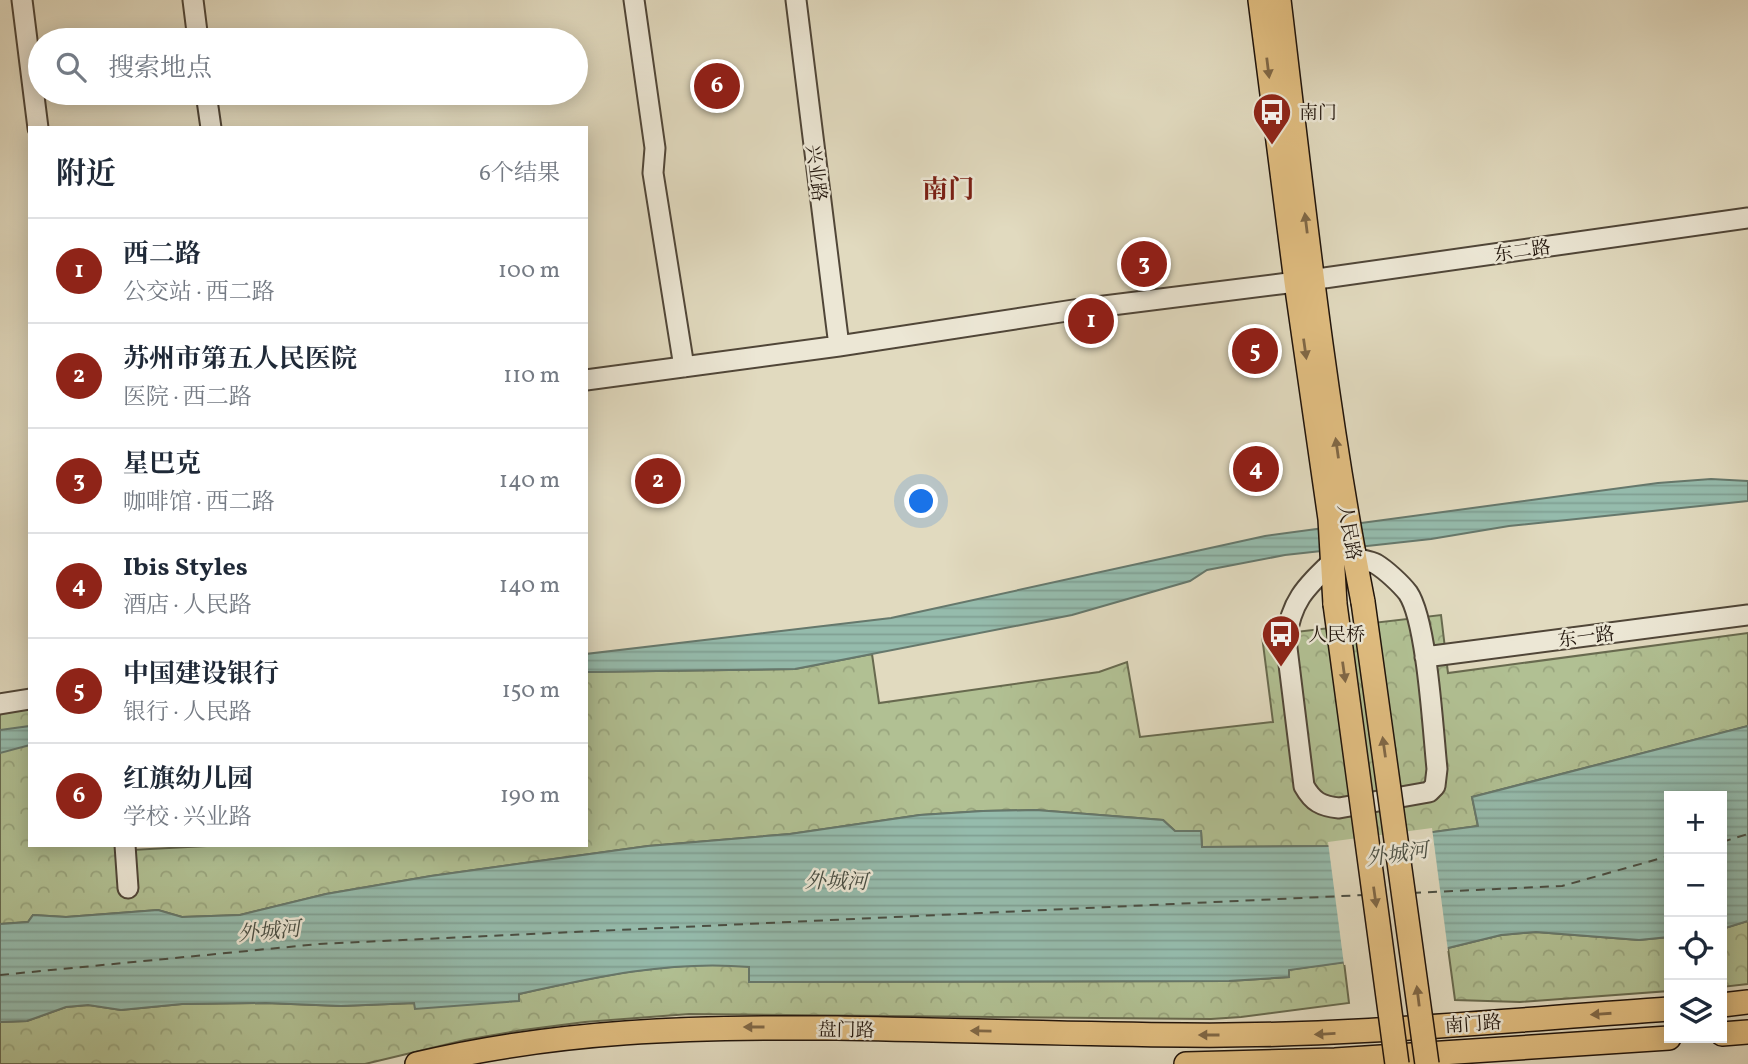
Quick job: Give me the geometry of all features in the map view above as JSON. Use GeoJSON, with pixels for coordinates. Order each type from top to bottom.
{"type":"FeatureCollection","features":[{"type":"Feature","properties":{"kind":"main road","name":"人民路"},"geometry":{"type":"LineString","coordinates":[[1260,0],[1344,560],[1363,602],[1427,1064]]}},
{"type":"Feature","properties":{"kind":"main road","name":"人民路"},"geometry":{"type":"LineString","coordinates":[[1279,0],[1304,280]]}},
{"type":"Feature","properties":{"kind":"main road","name":"人民路"},"geometry":{"type":"LineString","coordinates":[[1344,560],[1335,604],[1397,1064]]}},
{"type":"Feature","properties":{"kind":"main road"},"geometry":{"type":"LineString","coordinates":[[1727,1004],[1748,1002]]}},
{"type":"Feature","properties":{"kind":"main road","name":"南门路"},"geometry":{"type":"LineString","coordinates":[[1277,1035],[1664,1009]]}},
{"type":"Feature","properties":{"kind":"main road","name":"盘门路"},"geometry":{"type":"LineString","coordinates":[[417,1064],[480,1057],[571,1036],[699,1028],[1277,1035]]}},
{"type":"Feature","properties":{"kind":"main road"},"geometry":{"type":"LineString","coordinates":[[1727,1034],[1748,1032]]}},
{"type":"Feature","properties":{"kind":"main road"},"geometry":{"type":"LineString","coordinates":[[1186,1064],[1279,1063],[1277,1035]]}},
{"type":"Feature","properties":{"kind":"main road","name":"南门路"},"geometry":{"type":"LineString","coordinates":[[1279,1063],[1664,1038]]}},
{"type":"Feature","properties":{"kind":"street"},"geometry":{"type":"LineString","coordinates":[[22,0],[28,48]]}},
{"type":"Feature","properties":{"kind":"street"},"geometry":{"type":"LineString","coordinates":[[192,0],[196,28]]}},
{"type":"Feature","properties":{"kind":"street"},"geometry":{"type":"LineString","coordinates":[[634,0],[655,148],[653,173],[684,367]]}},
{"type":"Feature","properties":{"kind":"street","name":"兴业路"},"geometry":{"type":"LineString","coordinates":[[796,0],[839,346]]}},
{"type":"Feature","properties":{"kind":"street"},"geometry":{"type":"LineString","coordinates":[[35,105],[38,126]]}},
{"type":"Feature","properties":{"kind":"street"},"geometry":{"type":"LineString","coordinates":[[208,105],[211,126]]}},
{"type":"Feature","properties":{"kind":"street","name":"东二路"},"geometry":{"type":"LineString","coordinates":[[588,380],[839,346],[1080,309],[1748,218]]}},
{"type":"Feature","properties":{"kind":"street"},"geometry":{"type":"LineString","coordinates":[[1344,560],[1375,564],[1409,594],[1416,612],[1424,657],[1437,769],[1436,786],[1429,792],[1339,808],[1324,806],[1311,799],[1304,786],[1286,640],[1289,618],[1296,601],[1312,581],[1344,560]]}},
{"type":"Feature","properties":{"kind":"street","name":"东一路"},"geometry":{"type":"LineString","coordinates":[[1424,657],[1748,615]]}},
{"type":"Feature","properties":{"kind":"street"},"geometry":{"type":"LineString","coordinates":[[0,704],[28,699]]}},
{"type":"Feature","properties":{"kind":"street"},"geometry":{"type":"LineString","coordinates":[[125,847],[128,888]]}},
{"type":"Feature","properties":{"kind":"green space"},"geometry":{"type":"Polygon","coordinates":[[[1441,615],[1448,673],[1748,633],[1748,726],[1472,797],[1478,826],[1330,846],[1202,847],[1201,831],[1175,831],[1163,820],[1036,810],[983,811],[920,815],[790,834],[648,846],[431,876],[326,894],[240,915],[182,917],[158,910],[66,917],[33,915],[28,922],[0,924],[0,705],[28,701],[28,847],[123,847],[131,850],[188,847],[588,847],[588,672],[795,669],[872,654],[879,703],[1099,672],[1127,662],[1140,737],[1273,722],[1262,636],[1441,615]]]}},
{"type":"Feature","properties":{"kind":"green space"},"geometry":{"type":"Polygon","coordinates":[[[1748,921],[1748,984],[1727,986],[1727,927],[1748,921]]]}},
{"type":"Feature","properties":{"kind":"green space"},"geometry":{"type":"Polygon","coordinates":[[[1536,932],[1639,940],[1664,938],[1664,991],[1520,1002],[1455,1000],[1448,948],[1501,935],[1536,932]]]}},
{"type":"Feature","properties":{"kind":"green space"},"geometry":{"type":"Polygon","coordinates":[[[1344,962],[1349,1003],[1241,1017],[1211,1019],[689,1014],[523,1030],[465,1040],[365,1064],[0,1064],[0,1022],[27,1021],[66,1007],[89,1005],[121,1010],[182,1004],[341,1006],[415,1003],[415,1008],[519,1000],[519,994],[576,982],[633,971],[691,965],[749,966],[749,982],[1229,981],[1289,977],[1288,970],[1344,962]]]}},
{"type":"Feature","properties":{"kind":"water"},"geometry":{"type":"Polygon","coordinates":[[[1711,479],[1748,481],[1748,501],[1509,526],[1431,539],[1285,555],[1207,570],[1190,581],[1072,615],[795,669],[588,672],[588,654],[891,618],[1265,536],[1658,483],[1711,479]]]}},
{"type":"Feature","properties":{"kind":"water"},"geometry":{"type":"Polygon","coordinates":[[[28,726],[28,746],[0,753],[0,730],[28,726]]]}},
{"type":"Feature","properties":{"kind":"water","name":"外城河"},"geometry":{"type":"Polygon","coordinates":[[[1748,726],[1748,921],[1727,927],[1727,791],[1664,791],[1664,938],[1639,940],[1536,932],[1501,935],[1448,948],[1289,970],[1289,977],[1229,981],[749,982],[749,967],[720,965],[662,968],[576,982],[519,994],[519,1001],[415,1009],[414,1003],[341,1006],[182,1004],[121,1010],[88,1005],[66,1007],[27,1021],[0,1022],[0,924],[28,922],[33,915],[66,917],[158,910],[182,917],[240,915],[326,894],[431,876],[648,846],[790,834],[920,815],[983,811],[1036,810],[1163,820],[1175,831],[1201,831],[1202,847],[1330,846],[1478,826],[1472,797],[1748,726]]]}},
{"type":"Feature","properties":{"kind":"pier"},"geometry":{"type":"Polygon","coordinates":[[[1432,828],[1448,951],[1344,965],[1328,842],[1432,828]]]}},
{"type":"Feature","properties":{"kind":"ferry route"},"geometry":{"type":"LineString","coordinates":[[1727,840],[1748,834]]}},
{"type":"Feature","properties":{"kind":"ferry route"},"geometry":{"type":"LineString","coordinates":[[1412,893],[1562,886],[1664,857]]}},
{"type":"Feature","properties":{"kind":"ferry route"},"geometry":{"type":"LineString","coordinates":[[0,975],[319,944],[1365,895]]}},
{"type":"Feature","properties":{"kind":"place","name":"红旗幼儿园"},"geometry":{"type":"Point","coordinates":[717,86]}},
{"type":"Feature","properties":{"kind":"place","name":"南门"},"geometry":{"type":"Point","coordinates":[1272,146]}},
{"type":"Feature","properties":{"kind":"place","name":"星巴克"},"geometry":{"type":"Point","coordinates":[1144,264]}},
{"type":"Feature","properties":{"kind":"place","name":"西二路"},"geometry":{"type":"Point","coordinates":[1091,321]}},
{"type":"Feature","properties":{"kind":"place","name":"中国建设银行"},"geometry":{"type":"Point","coordinates":[1255,351]}},
{"type":"Feature","properties":{"kind":"place","name":"Ibis Styles"},"geometry":{"type":"Point","coordinates":[1256,469]}},
{"type":"Feature","properties":{"kind":"place","name":"苏州市第五人民医院"},"geometry":{"type":"Point","coordinates":[658,481]}},
{"type":"Feature","properties":{"kind":"place","name":"人民桥"},"geometry":{"type":"Point","coordinates":[1281,668]}},
{"type":"Feature","properties":{"kind":"district","name":"南门"},"geometry":{"type":"Point","coordinates":[948,189]}}]}
